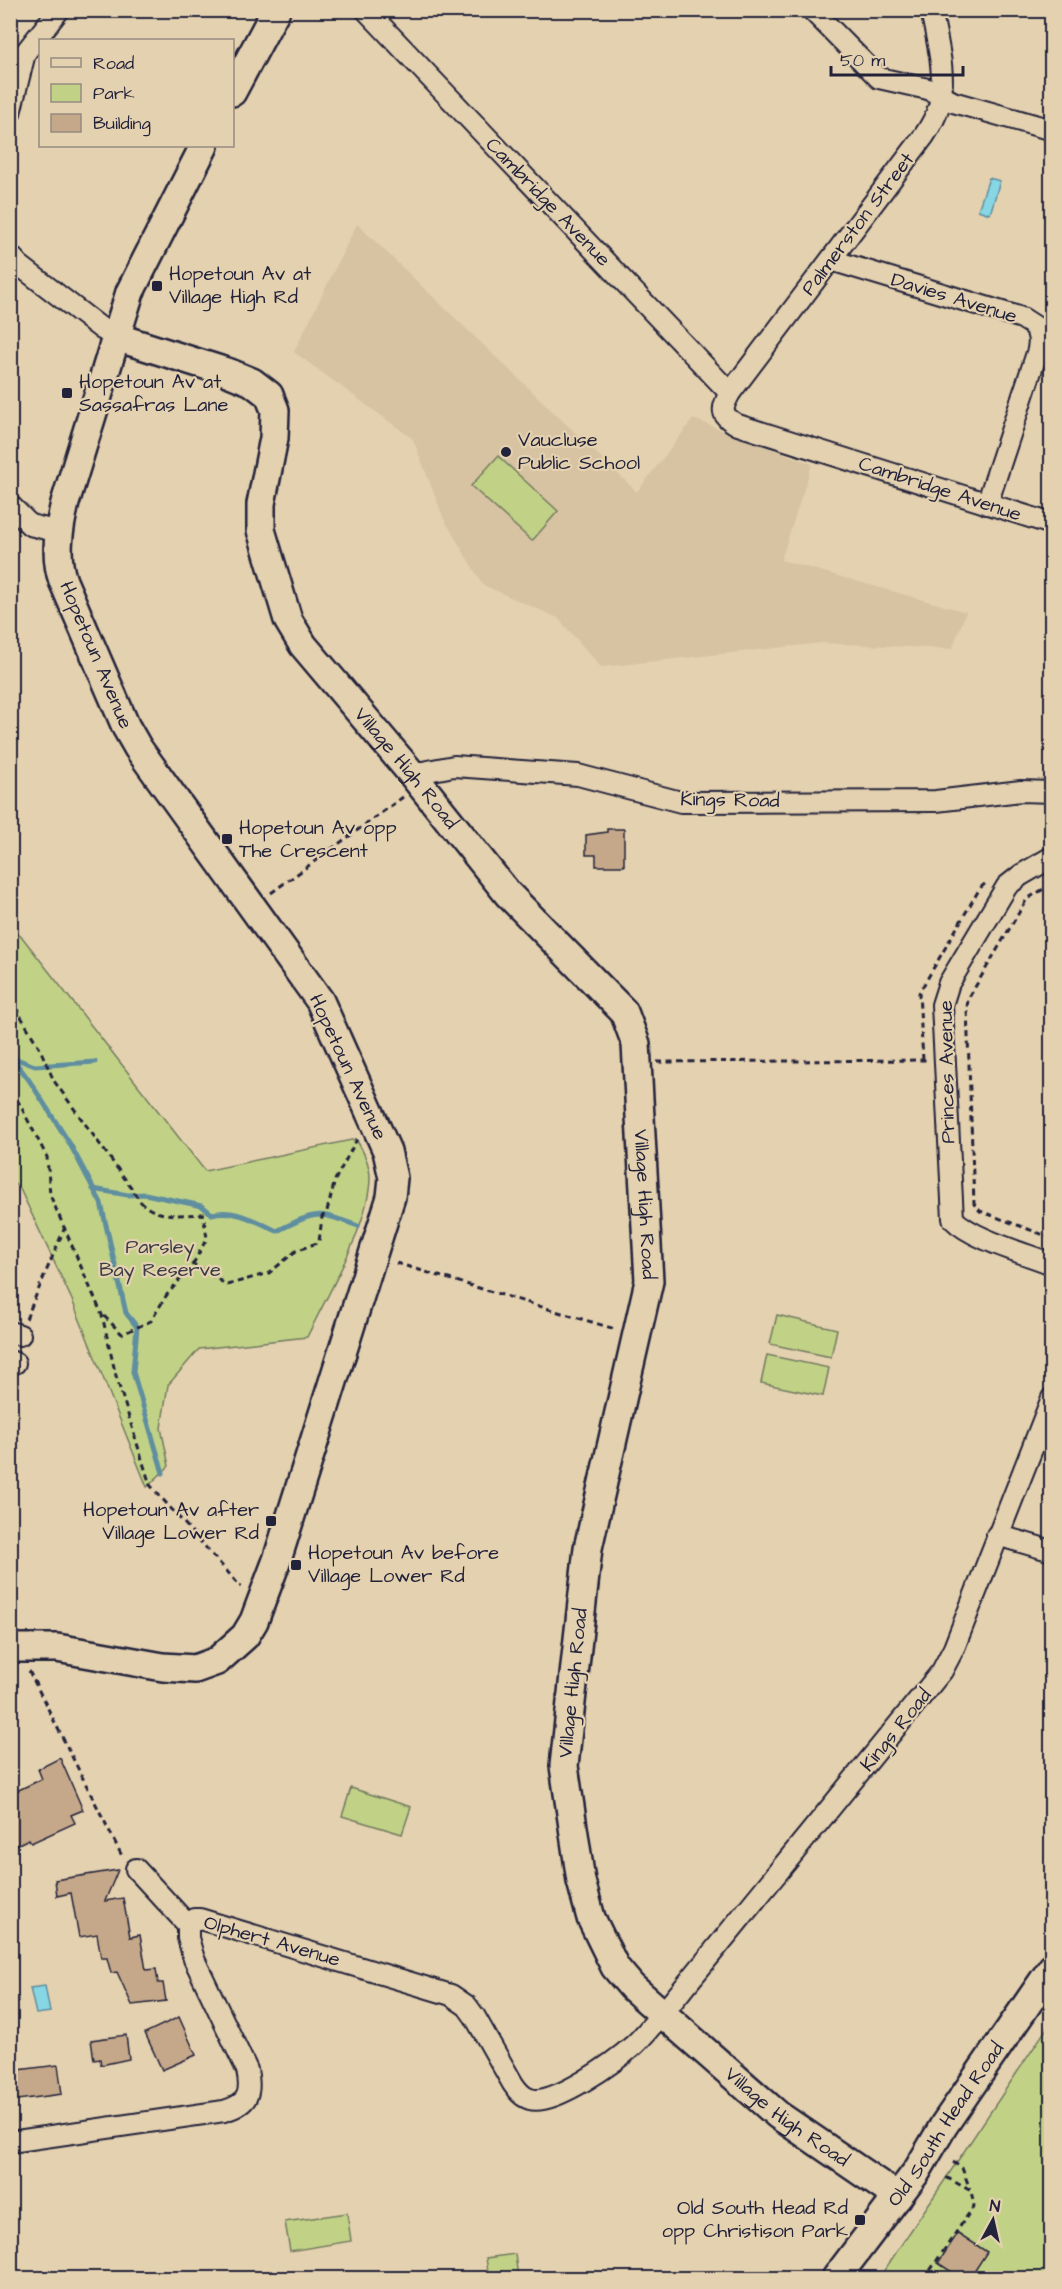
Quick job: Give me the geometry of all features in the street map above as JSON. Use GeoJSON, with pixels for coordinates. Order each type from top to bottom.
{"type":"FeatureCollection","features":[{"type":"Feature","properties":{"kind":"street"},"geometry":{"type":"LineString","coordinates":[[10,113],[25,53],[59,10]]}},
{"type":"Feature","properties":{"kind":"street"},"geometry":{"type":"LineString","coordinates":[[234,88],[276,10]]}},
{"type":"Feature","properties":{"kind":"street","name":"Cambridge Avenue"},"geometry":{"type":"LineString","coordinates":[[366,10],[730,393],[723,406],[727,419],[1052,524]]}},
{"type":"Feature","properties":{"kind":"street"},"geometry":{"type":"LineString","coordinates":[[812,10],[879,78],[928,89],[952,102],[1052,130]]}},
{"type":"Feature","properties":{"kind":"street","name":"Palmerston Street"},"geometry":{"type":"LineString","coordinates":[[730,393],[924,136],[935,117],[941,96],[940,54],[931,10]]}},
{"type":"Feature","properties":{"kind":"street","name":"Hopetoun Avenue"},"geometry":{"type":"LineString","coordinates":[[17,1657],[57,1648],[163,1667],[195,1669],[217,1661],[245,1636],[254,1622],[277,1560],[374,1256],[393,1188],[392,1165],[387,1151],[320,1001],[138,748],[126,727],[61,574],[58,556],[59,532],[65,502],[136,277],[203,147]]}},
{"type":"Feature","properties":{"kind":"street"},"geometry":{"type":"LineString","coordinates":[[10,255],[19,266],[116,338]]}},
{"type":"Feature","properties":{"kind":"street","name":"Davies Avenue"},"geometry":{"type":"LineString","coordinates":[[831,260],[1022,318],[1036,327],[1040,339],[1038,350],[987,504]]}},
{"type":"Feature","properties":{"kind":"street","name":"Village High Road"},"geometry":{"type":"LineString","coordinates":[[116,338],[231,373],[252,382],[269,395],[275,410],[274,438],[261,504],[261,530],[288,620],[303,645],[417,779],[508,894],[624,1012],[636,1044],[649,1281],[588,1548],[564,1766],[581,1881],[591,1918],[615,1967],[632,1987],[778,2115],[898,2197]]}},
{"type":"Feature","properties":{"kind":"street"},"geometry":{"type":"LineString","coordinates":[[10,505],[30,525],[59,532]]}},
{"type":"Feature","properties":{"kind":"street","name":"Kings Road"},"geometry":{"type":"LineString","coordinates":[[417,779],[454,766],[578,776],[681,802],[936,801],[1021,790],[1052,792]]}},
{"type":"Feature","properties":{"kind":"street","name":"Princes Avenue"},"geometry":{"type":"LineString","coordinates":[[1052,857],[1021,875],[1008,886],[949,983],[942,1005],[953,1218],[961,1227],[975,1234],[1052,1264]]}},
{"type":"Feature","properties":{"kind":"street","name":"Kings Road"},"geometry":{"type":"LineString","coordinates":[[661,2014],[942,1671],[954,1648],[1052,1398]]}},
{"type":"Feature","properties":{"kind":"street"},"geometry":{"type":"LineString","coordinates":[[997,1535],[1052,1551]]}},
{"type":"Feature","properties":{"kind":"street"},"geometry":{"type":"LineString","coordinates":[[136,1869],[188,1925]]}},
{"type":"Feature","properties":{"kind":"street","name":"Olphert Avenue"},"geometry":{"type":"LineString","coordinates":[[10,2142],[224,2111],[239,2107],[247,2098],[250,2085],[247,2070],[194,1959],[188,1938],[188,1925],[194,1919],[209,1921],[451,1995],[467,2006],[513,2084],[530,2100],[540,2101],[566,2092],[634,2045],[661,2014]]}},
{"type":"Feature","properties":{"kind":"street","name":"Old South Head Road"},"geometry":{"type":"LineString","coordinates":[[836,2278],[898,2197],[1052,1968]]}},
{"type":"Feature","properties":{"kind":"path"},"geometry":{"type":"LineString","coordinates":[[271,893],[417,779]]}},
{"type":"Feature","properties":{"kind":"path"},"geometry":{"type":"LineString","coordinates":[[1052,884],[1027,899],[968,999],[966,1008],[974,1204],[980,1211],[1052,1238]]}},
{"type":"Feature","properties":{"kind":"path"},"geometry":{"type":"LineString","coordinates":[[10,998],[40,1049],[54,1081],[137,1198],[160,1215],[203,1214],[207,1238],[193,1264],[166,1296],[151,1322],[122,1334],[102,1315]]}},
{"type":"Feature","properties":{"kind":"path"},"geometry":{"type":"LineString","coordinates":[[637,1062],[945,1060]]}},
{"type":"Feature","properties":{"kind":"path"},"geometry":{"type":"LineString","coordinates":[[10,1091],[19,1103],[47,1157],[50,1196],[102,1315],[116,1376],[150,1485],[241,1587]]}},
{"type":"Feature","properties":{"kind":"path"},"geometry":{"type":"LineString","coordinates":[[193,1264],[227,1284],[269,1273],[296,1251],[319,1242],[322,1217],[327,1211],[335,1180],[353,1143]]}},
{"type":"Feature","properties":{"kind":"path"},"geometry":{"type":"LineString","coordinates":[[15,1334],[65,1227]]}},
{"type":"Feature","properties":{"kind":"path"},"geometry":{"type":"LineString","coordinates":[[396,1263],[637,1336]]}},
{"type":"Feature","properties":{"kind":"path"},"geometry":{"type":"LineString","coordinates":[[17,1657],[125,1863],[136,1869]]}},
{"type":"Feature","properties":{"kind":"path"},"geometry":{"type":"LineString","coordinates":[[912,2278],[927,2275],[974,2206],[962,2168],[953,2162]]}},
{"type":"Feature","properties":{"kind":"path"},"geometry":{"type":"LineString","coordinates":[[944,2176],[971,2191]]}},
{"type":"Feature","properties":{"kind":"shaded area","name":"Vaucluse Public School"},"geometry":{"type":"Polygon","coordinates":[[[357,224],[637,492],[693,419],[812,464],[781,560],[966,612],[952,649],[822,643],[601,667],[558,618],[483,585],[444,519],[413,439],[294,352],[357,224]]]}},
{"type":"Feature","properties":{"kind":"green space"},"geometry":{"type":"Polygon","coordinates":[[[498,456],[558,511],[532,541],[471,486],[498,456]]]}},
{"type":"Feature","properties":{"kind":"green space","name":"Parsley Bay Reserve"},"geometry":{"type":"Polygon","coordinates":[[[11,930],[22,937],[205,1171],[356,1139],[369,1168],[368,1197],[363,1217],[346,1259],[307,1337],[199,1349],[168,1385],[161,1428],[169,1466],[147,1487],[72,1300],[20,1189],[11,1181],[11,930]]]}},
{"type":"Feature","properties":{"kind":"green space"},"geometry":{"type":"Polygon","coordinates":[[[777,1315],[837,1329],[831,1357],[770,1344],[777,1315]]]}},
{"type":"Feature","properties":{"kind":"green space"},"geometry":{"type":"Polygon","coordinates":[[[767,1355],[829,1368],[823,1396],[761,1383],[767,1355]]]}},
{"type":"Feature","properties":{"kind":"green space"},"geometry":{"type":"Polygon","coordinates":[[[351,1788],[411,1807],[402,1834],[342,1816],[351,1788]]]}},
{"type":"Feature","properties":{"kind":"green space"},"geometry":{"type":"Polygon","coordinates":[[[1051,2022],[1051,2278],[879,2278],[1051,2022]]]}},
{"type":"Feature","properties":{"kind":"green space"},"geometry":{"type":"Polygon","coordinates":[[[347,2213],[351,2241],[290,2251],[285,2222],[347,2213]]]}},
{"type":"Feature","properties":{"kind":"green space"},"geometry":{"type":"Polygon","coordinates":[[[515,2254],[518,2278],[489,2278],[486,2258],[515,2254]]]}},
{"type":"Feature","properties":{"kind":"water"},"geometry":{"type":"Polygon","coordinates":[[[989,178],[1000,181],[990,214],[978,210],[989,178]]]}},
{"type":"Feature","properties":{"kind":"water"},"geometry":{"type":"Polygon","coordinates":[[[45,1986],[50,2012],[36,2014],[30,1988],[45,1986]]]}},
{"type":"Feature","properties":{"kind":"building"},"geometry":{"type":"Polygon","coordinates":[[[607,829],[624,829],[624,866],[596,866],[596,855],[586,855],[586,835],[607,832],[607,829]]]}},
{"type":"Feature","properties":{"kind":"building"},"geometry":{"type":"Polygon","coordinates":[[[60,1758],[83,1810],[71,1815],[75,1823],[31,1843],[29,1839],[10,1848],[10,1794],[42,1779],[38,1769],[60,1758]]]}},
{"type":"Feature","properties":{"kind":"building"},"geometry":{"type":"Polygon","coordinates":[[[118,1870],[105,1901],[123,1898],[130,1937],[140,1935],[146,1970],[156,1969],[158,1983],[163,1983],[166,2001],[132,2005],[117,1972],[111,1973],[107,1958],[101,1958],[97,1934],[79,1937],[71,1893],[57,1896],[55,1880],[118,1870]]]}},
{"type":"Feature","properties":{"kind":"building"},"geometry":{"type":"Polygon","coordinates":[[[179,2017],[196,2055],[162,2070],[145,2033],[179,2017]]]}},
{"type":"Feature","properties":{"kind":"building"},"geometry":{"type":"Polygon","coordinates":[[[126,2035],[129,2059],[101,2065],[100,2059],[94,2060],[91,2040],[126,2035]]]}},
{"type":"Feature","properties":{"kind":"building"},"geometry":{"type":"Polygon","coordinates":[[[58,2065],[62,2094],[10,2101],[10,2071],[58,2065]]]}},
{"type":"Feature","properties":{"kind":"building"},"geometry":{"type":"Polygon","coordinates":[[[958,2233],[987,2252],[970,2278],[961,2278],[938,2263],[958,2233]]]}},
{"type":"Feature","properties":{"kind":"waterway"},"geometry":{"type":"LineString","coordinates":[[10,1055],[70,1144],[101,1203],[126,1313],[137,1327],[133,1372],[163,1473]]}},
{"type":"Feature","properties":{"kind":"waterway"},"geometry":{"type":"LineString","coordinates":[[14,1058],[35,1066],[95,1062]]}},
{"type":"Feature","properties":{"kind":"waterway"},"geometry":{"type":"LineString","coordinates":[[93,1189],[128,1195],[145,1194],[202,1206],[212,1214],[237,1214],[277,1231],[317,1215],[358,1226]]}},
{"type":"Feature","properties":{"kind":"place","name":"Hopetoun Av at Village High Rd"},"geometry":{"type":"Point","coordinates":[157,286]}},
{"type":"Feature","properties":{"kind":"place","name":"Hopetoun Av at Sassafras Lane"},"geometry":{"type":"Point","coordinates":[67,393]}},
{"type":"Feature","properties":{"kind":"place","name":"Vaucluse Public School"},"geometry":{"type":"Point","coordinates":[506,452]}},
{"type":"Feature","properties":{"kind":"place","name":"Hopetoun Av opp The Crescent"},"geometry":{"type":"Point","coordinates":[227,839]}},
{"type":"Feature","properties":{"kind":"place","name":"Hopetoun Av after Village Lower Rd"},"geometry":{"type":"Point","coordinates":[271,1521]}},
{"type":"Feature","properties":{"kind":"place","name":"Hopetoun Av before Village Lower Rd"},"geometry":{"type":"Point","coordinates":[296,1565]}},
{"type":"Feature","properties":{"kind":"place","name":"Old South Head Rd opp Christison Park"},"geometry":{"type":"Point","coordinates":[860,2220]}}]}
